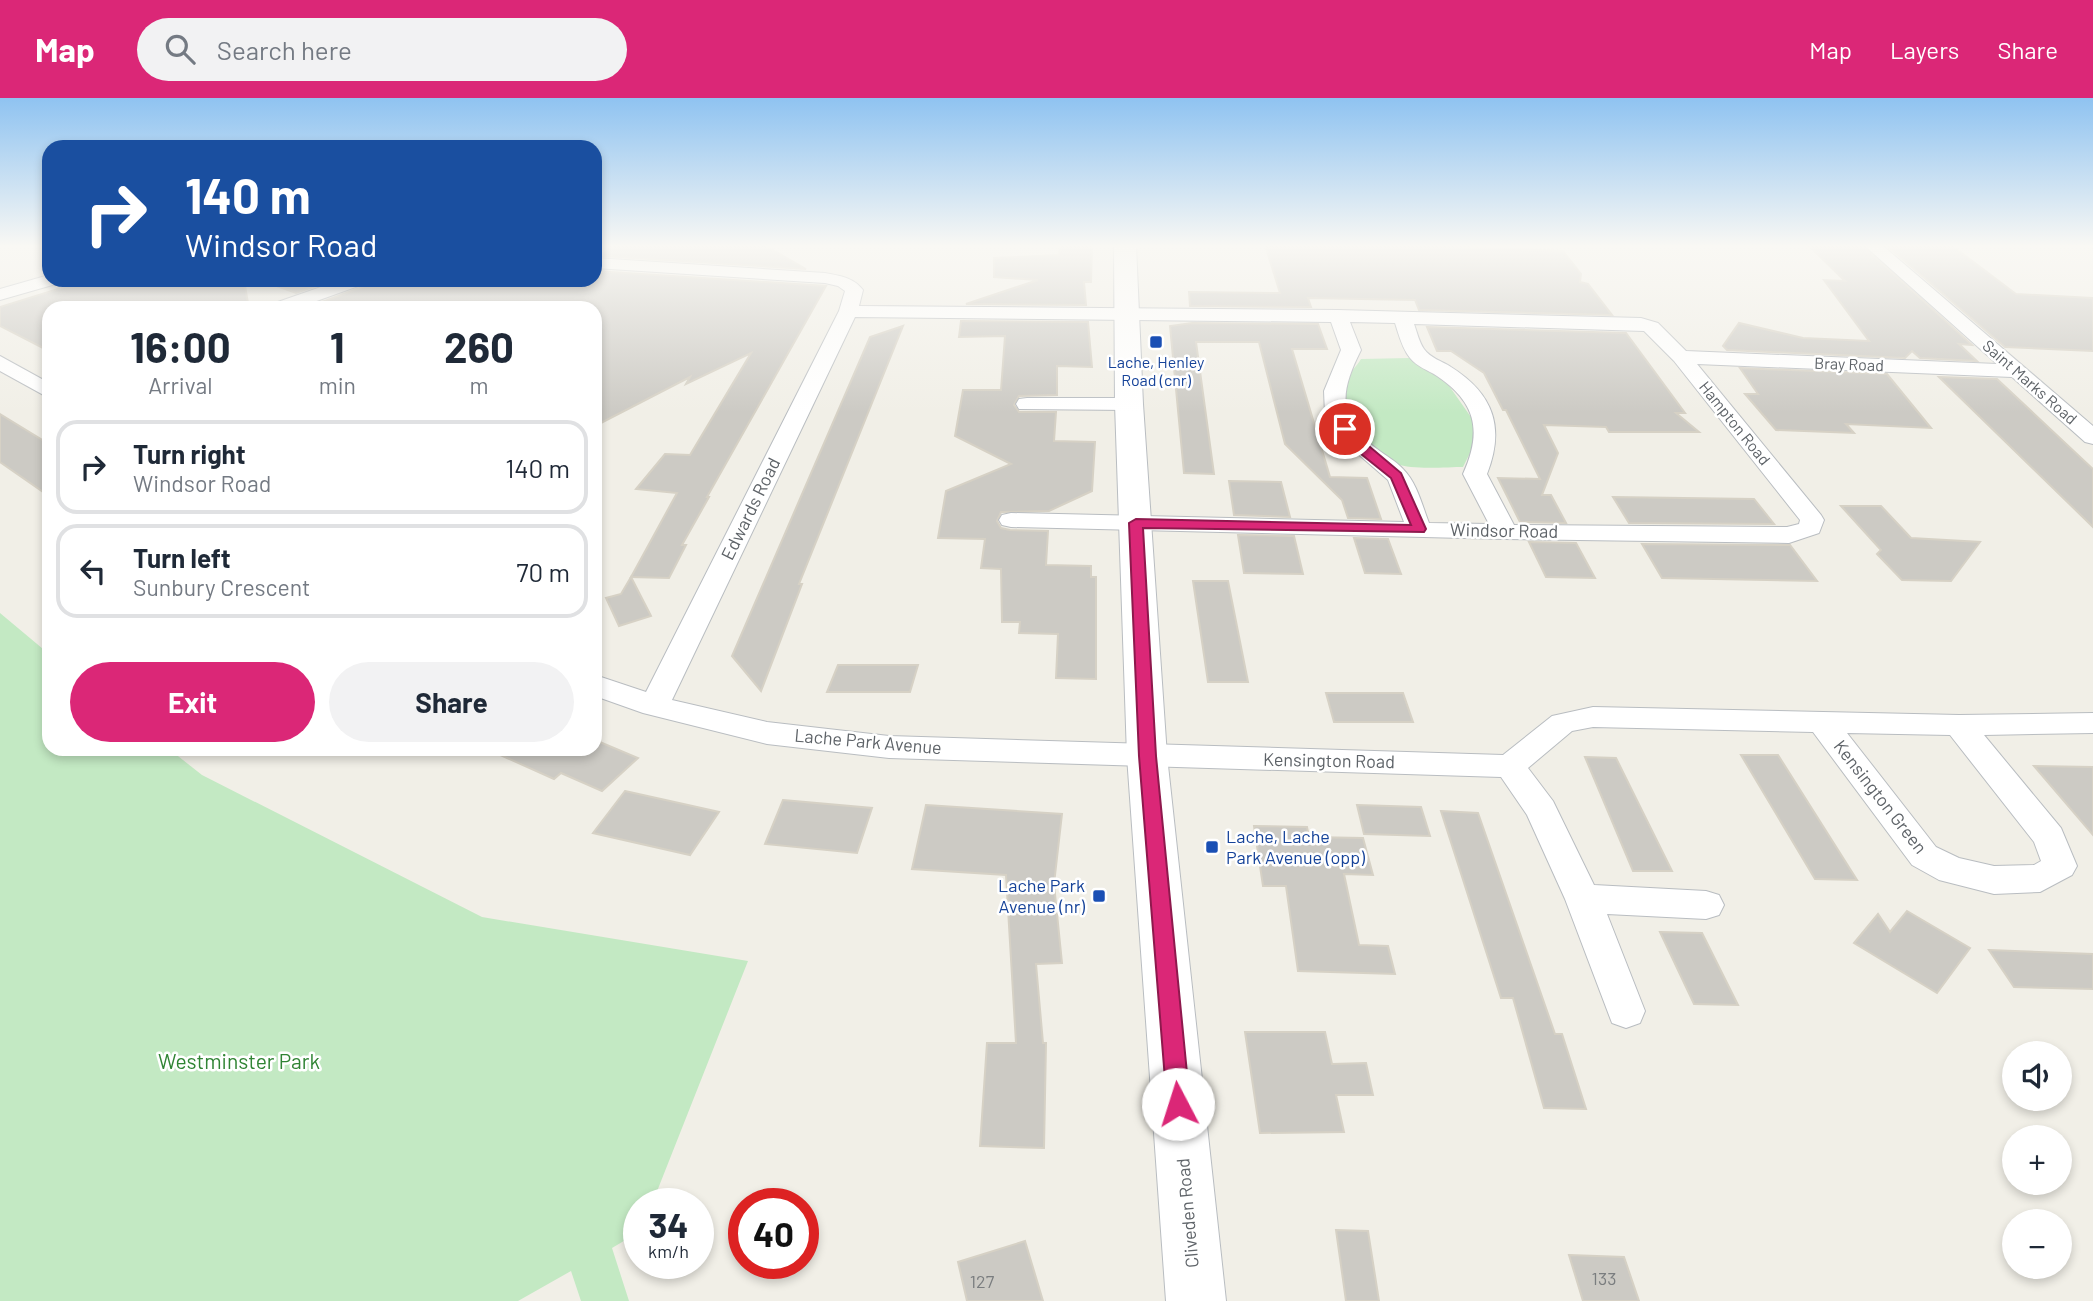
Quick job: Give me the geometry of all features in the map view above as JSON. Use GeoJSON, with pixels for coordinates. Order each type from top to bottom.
{"type":"FeatureCollection","features":[{"type":"Feature","properties":{"kind":"street"},"geometry":{"type":"LineString","coordinates":[[851,301],[848,311],[1403,317],[1416,354],[1450,375],[1478,402],[1488,426],[1486,451],[1475,474],[1505,532]]}},
{"type":"Feature","properties":{"kind":"street","name":"Cliveden Road"},"geometry":{"type":"LineString","coordinates":[[1127,301],[1129,404],[1147,756],[1196,1301]]}},
{"type":"Feature","properties":{"kind":"street","name":"Saint Marks Road"},"geometry":{"type":"LineString","coordinates":[[1937,301],[2093,437]]}},
{"type":"Feature","properties":{"kind":"street","name":"Edwards Road"},"geometry":{"type":"LineString","coordinates":[[654,706],[848,311]]}},
{"type":"Feature","properties":{"kind":"street"},"geometry":{"type":"LineString","coordinates":[[1338,316],[1351,350],[1335,380],[1332,404],[1345,429],[1365,451],[1397,476],[1419,529]]}},
{"type":"Feature","properties":{"kind":"street","name":"Hampton Road"},"geometry":{"type":"LineString","coordinates":[[1403,317],[1626,321],[1651,327],[1681,357],[1812,520],[1810,528],[1789,535]]}},
{"type":"Feature","properties":{"kind":"street","name":"Bray Road"},"geometry":{"type":"LineString","coordinates":[[1681,357],[2017,371]]}},
{"type":"Feature","properties":{"kind":"street"},"geometry":{"type":"LineString","coordinates":[[0,362],[42,387]]}},
{"type":"Feature","properties":{"kind":"street"},"geometry":{"type":"LineString","coordinates":[[1027,404],[1129,404]]}},
{"type":"Feature","properties":{"kind":"street","name":"Windsor Road"},"geometry":{"type":"LineString","coordinates":[[1011,520],[1505,532],[1789,535]]}},
{"type":"Feature","properties":{"kind":"street","name":"Lache Park Avenue"},"geometry":{"type":"LineString","coordinates":[[602,687],[654,706],[767,733],[889,747],[1147,756]]}},
{"type":"Feature","properties":{"kind":"street","name":"Kensington Green"},"geometry":{"type":"LineString","coordinates":[[1510,765],[1563,723],[1593,717],[1959,725],[2093,723]]}},
{"type":"Feature","properties":{"kind":"street","name":"Kensington Green"},"geometry":{"type":"LineString","coordinates":[[1820,720],[1924,856],[1951,870],[1994,880],[2040,878],[2060,866],[2049,837],[1959,725]]}},
{"type":"Feature","properties":{"kind":"street","name":"Kensington Road"},"geometry":{"type":"LineString","coordinates":[[1147,756],[1510,765]]}},
{"type":"Feature","properties":{"kind":"street"},"geometry":{"type":"LineString","coordinates":[[1510,765],[1541,810],[1583,899],[1626,1011]]}},
{"type":"Feature","properties":{"kind":"street"},"geometry":{"type":"LineString","coordinates":[[1583,899],[1706,905]]}},
{"type":"Feature","properties":{"kind":"green space"},"geometry":{"type":"Polygon","coordinates":[[[1409,358],[1445,380],[1473,420],[1473,447],[1463,467],[1420,468],[1397,464],[1376,451],[1350,418],[1343,394],[1345,382],[1361,359],[1409,358]]]}},
{"type":"Feature","properties":{"kind":"green space","name":"Westminster Park"},"geometry":{"type":"Polygon","coordinates":[[[0,613],[42,648],[42,756],[178,756],[202,775],[482,917],[748,961],[658,1188],[623,1188],[623,1241],[612,1248],[629,1301],[581,1301],[571,1271],[518,1301],[0,1301],[0,613]]]}},
{"type":"Feature","properties":{"kind":"building"},"geometry":{"type":"Polygon","coordinates":[[[19,301],[42,301],[42,347],[0,326],[0,307],[19,301]]]}},
{"type":"Feature","properties":{"kind":"building"},"geometry":{"type":"Polygon","coordinates":[[[602,301],[817,301],[707,497],[682,545],[686,545],[669,578],[631,577],[677,493],[636,489],[665,454],[690,455],[751,353],[686,384],[690,377],[602,422],[602,301]]]}},
{"type":"Feature","properties":{"kind":"building"},"geometry":{"type":"Polygon","coordinates":[[[975,301],[1086,301],[1086,305],[966,304],[975,301]]]}},
{"type":"Feature","properties":{"kind":"building"},"geometry":{"type":"Polygon","coordinates":[[[1190,301],[1309,301],[1311,307],[1190,306],[1190,301]]]}},
{"type":"Feature","properties":{"kind":"building"},"geometry":{"type":"Polygon","coordinates":[[[1415,301],[1601,301],[1612,315],[1419,310],[1415,301]]]}},
{"type":"Feature","properties":{"kind":"building"},"geometry":{"type":"Polygon","coordinates":[[[1840,301],[1924,301],[1972,345],[1959,344],[1977,361],[1920,358],[1912,351],[1905,358],[1727,350],[1723,346],[1739,323],[1803,338],[1869,341],[1840,301]]]}},
{"type":"Feature","properties":{"kind":"building"},"geometry":{"type":"Polygon","coordinates":[[[1951,301],[2093,301],[2093,351],[2005,347],[1951,301]]]}},
{"type":"Feature","properties":{"kind":"building"},"geometry":{"type":"Polygon","coordinates":[[[961,321],[1088,322],[1092,367],[1057,366],[1057,395],[1019,396],[1014,405],[1019,412],[1056,412],[1054,441],[1095,442],[1092,491],[1049,511],[1001,512],[997,521],[1001,528],[1010,530],[1048,531],[1046,565],[1091,566],[1091,577],[1096,577],[1096,679],[1056,678],[1058,634],[1019,633],[1020,622],[1002,622],[1001,569],[981,568],[985,539],[938,538],[946,491],[1011,464],[955,436],[963,390],[1001,390],[1005,336],[959,337],[961,321]]]}},
{"type":"Feature","properties":{"kind":"building"},"geometry":{"type":"Polygon","coordinates":[[[1192,323],[1318,324],[1327,349],[1292,349],[1330,477],[1367,478],[1381,519],[1348,518],[1342,500],[1285,444],[1259,342],[1196,342],[1214,474],[1184,473],[1170,326],[1192,323]]]}},
{"type":"Feature","properties":{"kind":"building"},"geometry":{"type":"Polygon","coordinates":[[[903,326],[799,584],[802,584],[761,691],[732,656],[870,337],[903,326]]]}},
{"type":"Feature","properties":{"kind":"building"},"geometry":{"type":"Polygon","coordinates":[[[1427,327],[1626,333],[1685,413],[1676,413],[1699,432],[1609,432],[1606,427],[1544,425],[1558,453],[1542,495],[1551,495],[1566,523],[1520,522],[1498,478],[1540,479],[1506,410],[1503,410],[1484,373],[1451,351],[1437,351],[1427,327]]]}},
{"type":"Feature","properties":{"kind":"building"},"geometry":{"type":"Polygon","coordinates":[[[1740,368],[1887,374],[1931,428],[1846,424],[1854,433],[1776,430],[1745,394],[1758,394],[1740,368]]]}},
{"type":"Feature","properties":{"kind":"building"},"geometry":{"type":"Polygon","coordinates":[[[1939,377],[1997,379],[2093,469],[2093,527],[1939,377]]]}},
{"type":"Feature","properties":{"kind":"building"},"geometry":{"type":"Polygon","coordinates":[[[0,414],[42,440],[42,491],[0,462],[0,414]]]}},
{"type":"Feature","properties":{"kind":"building"},"geometry":{"type":"Polygon","coordinates":[[[1229,481],[1281,482],[1290,517],[1234,515],[1229,481]]]}},
{"type":"Feature","properties":{"kind":"building"},"geometry":{"type":"Polygon","coordinates":[[[1613,497],[1754,499],[1774,524],[1629,523],[1613,497]]]}},
{"type":"Feature","properties":{"kind":"building"},"geometry":{"type":"Polygon","coordinates":[[[1841,506],[1881,506],[1911,538],[1980,542],[1951,581],[1902,580],[1877,554],[1881,550],[1841,506]]]}},
{"type":"Feature","properties":{"kind":"building"},"geometry":{"type":"Polygon","coordinates":[[[1238,535],[1294,536],[1303,574],[1244,573],[1238,535]]]}},
{"type":"Feature","properties":{"kind":"building"},"geometry":{"type":"Polygon","coordinates":[[[1354,538],[1388,539],[1401,574],[1365,573],[1354,538]]]}},
{"type":"Feature","properties":{"kind":"building"},"geometry":{"type":"Polygon","coordinates":[[[1529,542],[1576,543],[1595,578],[1546,577],[1529,542]]]}},
{"type":"Feature","properties":{"kind":"building"},"geometry":{"type":"Polygon","coordinates":[[[1642,544],[1790,545],[1817,581],[1662,578],[1642,544]]]}},
{"type":"Feature","properties":{"kind":"building"},"geometry":{"type":"Polygon","coordinates":[[[631,577],[651,616],[619,626],[606,598],[621,594],[631,577]]]}},
{"type":"Feature","properties":{"kind":"building"},"geometry":{"type":"Polygon","coordinates":[[[1193,581],[1228,581],[1248,682],[1208,682],[1193,581]]]}},
{"type":"Feature","properties":{"kind":"building"},"geometry":{"type":"Polygon","coordinates":[[[838,665],[918,665],[910,692],[827,692],[838,665]]]}},
{"type":"Feature","properties":{"kind":"building"},"geometry":{"type":"Polygon","coordinates":[[[1326,693],[1403,693],[1413,722],[1334,722],[1326,693]]]}},
{"type":"Feature","properties":{"kind":"building"},"geometry":{"type":"Polygon","coordinates":[[[602,743],[638,758],[602,791],[561,773],[554,779],[503,756],[602,756],[602,743]]]}},
{"type":"Feature","properties":{"kind":"building"},"geometry":{"type":"Polygon","coordinates":[[[1741,755],[1778,755],[1857,880],[1815,879],[1741,755]]]}},
{"type":"Feature","properties":{"kind":"building"},"geometry":{"type":"Polygon","coordinates":[[[1585,757],[1616,758],[1672,871],[1633,871],[1585,757]]]}},
{"type":"Feature","properties":{"kind":"building"},"geometry":{"type":"Polygon","coordinates":[[[2034,766],[2093,767],[2093,835],[2034,766]]]}},
{"type":"Feature","properties":{"kind":"building"},"geometry":{"type":"Polygon","coordinates":[[[625,791],[719,812],[690,855],[593,833],[625,791]]]}},
{"type":"Feature","properties":{"kind":"building"},"geometry":{"type":"Polygon","coordinates":[[[783,800],[872,808],[857,853],[765,844],[783,800]]]}},
{"type":"Feature","properties":{"kind":"building"},"geometry":{"type":"Polygon","coordinates":[[[926,805],[1062,814],[1054,884],[1062,963],[1036,964],[1043,1043],[1046,1043],[1044,1148],[980,1146],[987,1043],[1016,1043],[1006,875],[912,869],[926,805]]]}},
{"type":"Feature","properties":{"kind":"building"},"geometry":{"type":"Polygon","coordinates":[[[1357,805],[1421,807],[1430,836],[1364,834],[1357,805]]]}},
{"type":"Feature","properties":{"kind":"building"},"geometry":{"type":"Polygon","coordinates":[[[1441,811],[1478,813],[1555,1034],[1562,1034],[1586,1109],[1544,1108],[1513,998],[1501,998],[1441,811]]]}},
{"type":"Feature","properties":{"kind":"building"},"geometry":{"type":"Polygon","coordinates":[[[1254,826],[1307,827],[1309,837],[1363,838],[1373,875],[1344,874],[1359,945],[1388,946],[1395,974],[1298,971],[1286,886],[1263,886],[1254,826]]]}},
{"type":"Feature","properties":{"kind":"building"},"geometry":{"type":"Polygon","coordinates":[[[1907,911],[1970,948],[1937,993],[1854,943],[1878,914],[1890,932],[1907,911]]]}},
{"type":"Feature","properties":{"kind":"building"},"geometry":{"type":"Polygon","coordinates":[[[1660,932],[1702,933],[1738,1005],[1694,1004],[1660,932]]]}},
{"type":"Feature","properties":{"kind":"building"},"geometry":{"type":"Polygon","coordinates":[[[1989,950],[2093,954],[2093,989],[2014,987],[1989,950]]]}},
{"type":"Feature","properties":{"kind":"building"},"geometry":{"type":"Polygon","coordinates":[[[1245,1032],[1325,1032],[1332,1064],[1366,1063],[1373,1095],[1336,1095],[1344,1132],[1260,1133],[1245,1032]]]}},
{"type":"Feature","properties":{"kind":"building"},"geometry":{"type":"Polygon","coordinates":[[[1336,1230],[1368,1231],[1379,1301],[1346,1301],[1336,1230]]]}},
{"type":"Feature","properties":{"kind":"building"},"geometry":{"type":"Polygon","coordinates":[[[1025,1241],[1043,1301],[967,1301],[958,1262],[1025,1241]]]}},
{"type":"Feature","properties":{"kind":"building"},"geometry":{"type":"Polygon","coordinates":[[[1569,1255],[1624,1257],[1639,1301],[1583,1301],[1569,1255]]]}},
{"type":"Feature","properties":{"kind":"place","name":"Lache, Henley Road (cnr)"},"geometry":{"type":"Point","coordinates":[1156,342]}},
{"type":"Feature","properties":{"kind":"place","name":"Lache, Lache Park Avenue (opp)"},"geometry":{"type":"Point","coordinates":[1212,847]}},
{"type":"Feature","properties":{"kind":"place","name":"Lache Park Avenue (nr)"},"geometry":{"type":"Point","coordinates":[1099,896]}},
{"type":"Feature","properties":{"kind":"route"},"geometry":{"type":"LineString","coordinates":[[1178,1104],[1147,756],[1136,523],[1419,529],[1397,476],[1365,451],[1345,429]]}}]}
